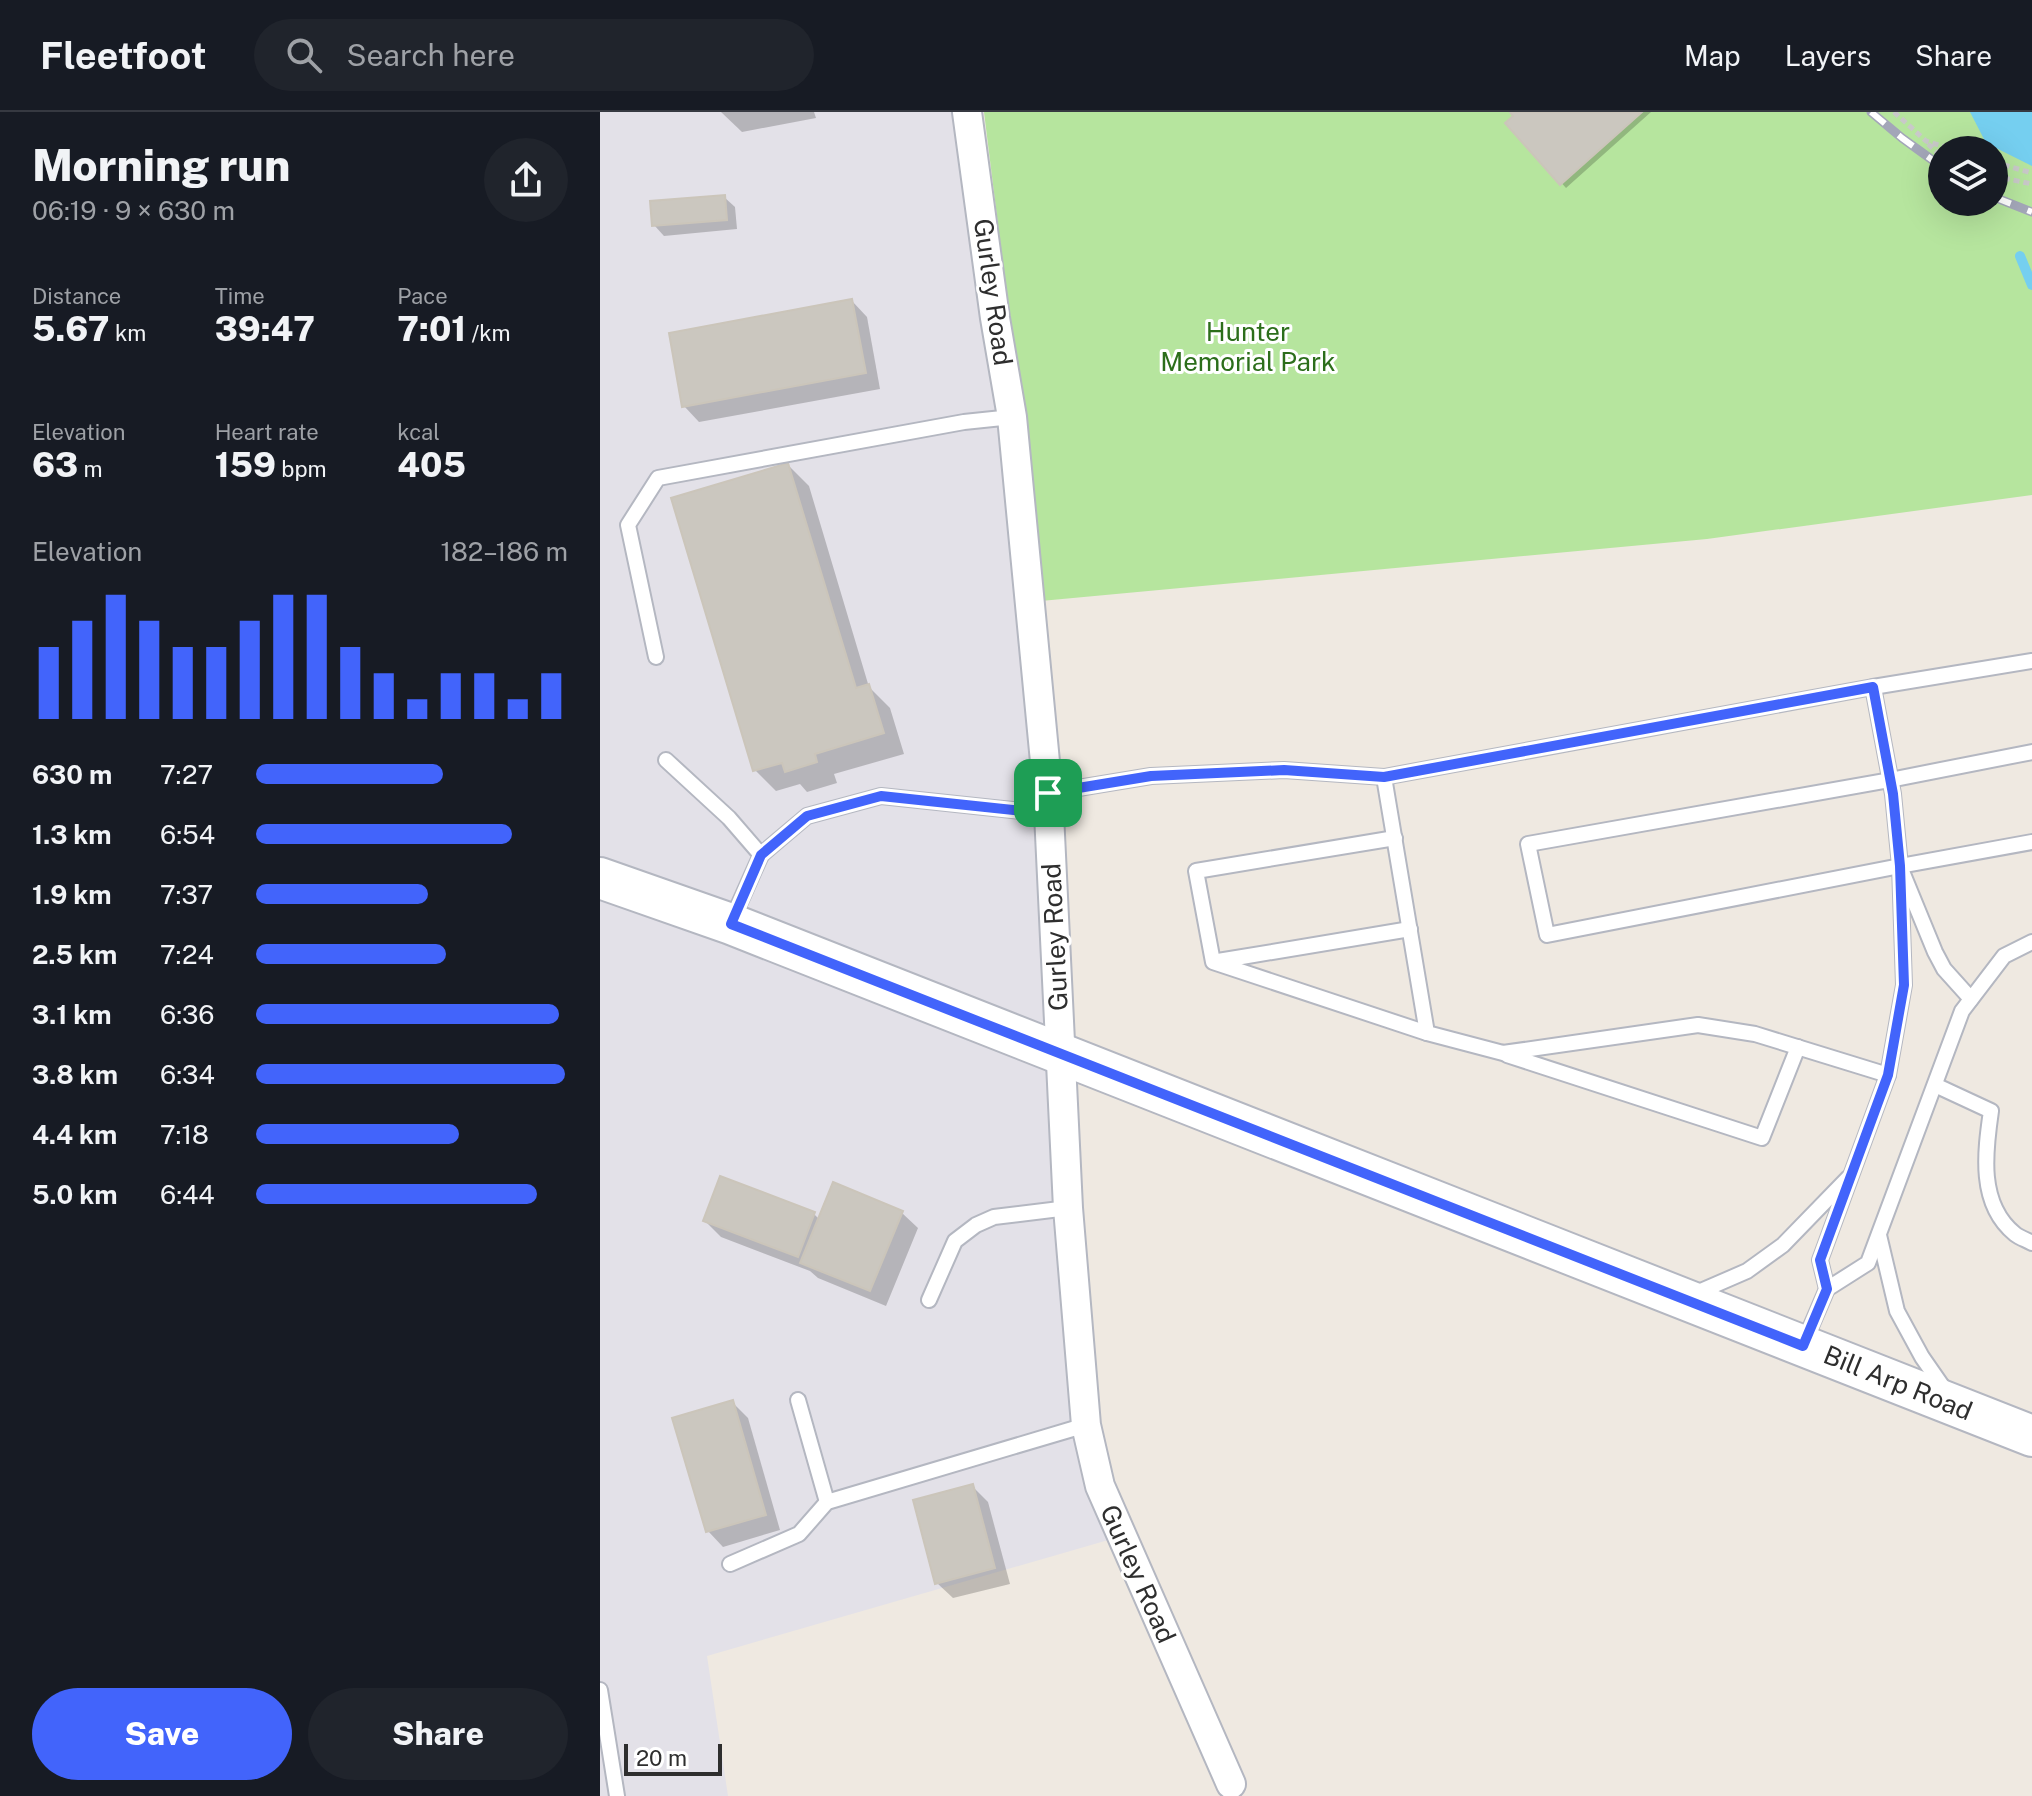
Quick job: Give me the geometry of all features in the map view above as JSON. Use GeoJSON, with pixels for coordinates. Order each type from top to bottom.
{"type":"FeatureCollection","features":[{"type":"Feature","properties":{"kind":"main road","name":"Bill Arp Road"},"geometry":{"type":"LineString","coordinates":[[600,878],[731,924],[2032,1436]]}},
{"type":"Feature","properties":{"kind":"street","name":"Gurley Road"},"geometry":{"type":"LineString","coordinates":[[967,112],[1012,417],[1049,804],[1068,1208],[1086,1425],[1100,1486],[1231,1784]]}},
{"type":"Feature","properties":{"kind":"lane"},"geometry":{"type":"LineString","coordinates":[[656,657],[628,525],[658,478],[964,422],[1012,417]]}},
{"type":"Feature","properties":{"kind":"lane"},"geometry":{"type":"LineString","coordinates":[[731,924],[761,855],[807,816],[881,796],[1049,804],[1151,776],[1284,770],[1384,777],[1873,687],[2032,661]]}},
{"type":"Feature","properties":{"kind":"lane"},"geometry":{"type":"LineString","coordinates":[[1827,1289],[1820,1260],[1888,1075],[1904,985],[1900,866],[1890,780],[1873,687]]}},
{"type":"Feature","properties":{"kind":"lane"},"geometry":{"type":"LineString","coordinates":[[2032,752],[1528,844],[1547,935],[2032,842]]}},
{"type":"Feature","properties":{"kind":"lane"},"geometry":{"type":"LineString","coordinates":[[666,760],[729,818],[761,855]]}},
{"type":"Feature","properties":{"kind":"lane"},"geometry":{"type":"LineString","coordinates":[[1384,777],[1427,1033]]}},
{"type":"Feature","properties":{"kind":"lane"},"geometry":{"type":"LineString","coordinates":[[1213,962],[1196,871],[1395,838]]}},
{"type":"Feature","properties":{"kind":"lane"},"geometry":{"type":"LineString","coordinates":[[1900,866],[1944,969],[1971,999]]}},
{"type":"Feature","properties":{"kind":"lane"},"geometry":{"type":"LineString","coordinates":[[1213,962],[1410,929]]}},
{"type":"Feature","properties":{"kind":"lane"},"geometry":{"type":"LineString","coordinates":[[1803,1346],[1827,1289],[1868,1263],[1962,1011],[2004,956],[2032,942]]}},
{"type":"Feature","properties":{"kind":"lane"},"geometry":{"type":"LineString","coordinates":[[1213,962],[1762,1138],[1798,1047]]}},
{"type":"Feature","properties":{"kind":"lane"},"geometry":{"type":"LineString","coordinates":[[1503,1053],[1698,1025],[1755,1034],[1888,1075]]}},
{"type":"Feature","properties":{"kind":"lane"},"geometry":{"type":"LineString","coordinates":[[1935,1085],[1991,1111],[1986,1150],[1987,1184],[1996,1212],[2016,1235],[2032,1243]]}},
{"type":"Feature","properties":{"kind":"lane"},"geometry":{"type":"LineString","coordinates":[[1684,1299],[1747,1271],[1783,1245],[1851,1175]]}},
{"type":"Feature","properties":{"kind":"lane"},"geometry":{"type":"LineString","coordinates":[[929,1300],[955,1241],[976,1225],[994,1217],[1068,1208]]}},
{"type":"Feature","properties":{"kind":"lane"},"geometry":{"type":"LineString","coordinates":[[1879,1235],[1897,1311],[1922,1357],[1956,1406]]}},
{"type":"Feature","properties":{"kind":"lane"},"geometry":{"type":"LineString","coordinates":[[798,1400],[827,1502]]}},
{"type":"Feature","properties":{"kind":"lane"},"geometry":{"type":"LineString","coordinates":[[730,1564],[799,1534],[827,1502],[1086,1425]]}},
{"type":"Feature","properties":{"kind":"lane"},"geometry":{"type":"LineString","coordinates":[[600,1690],[617,1796]]}},
{"type":"Feature","properties":{"kind":"path"},"geometry":{"type":"LineString","coordinates":[[1894,112],[1926,141]]}},
{"type":"Feature","properties":{"kind":"path"},"geometry":{"type":"LineString","coordinates":[[2008,166],[2032,173]]}},
{"type":"Feature","properties":{"kind":"path"},"geometry":{"type":"LineString","coordinates":[[2008,179],[2032,184]]}},
{"type":"Feature","properties":{"kind":"shaded area"},"geometry":{"type":"Polygon","coordinates":[[[600,112],[973,112],[1012,417],[1086,1425],[1122,1536],[707,1656],[728,1796],[600,1796],[600,112]]]}},
{"type":"Feature","properties":{"kind":"green space","name":"Hunter Memorial Park"},"geometry":{"type":"Polygon","coordinates":[[[984,112],[2032,112],[2032,495],[1707,539],[1030,602],[1011,329],[984,112]]]}},
{"type":"Feature","properties":{"kind":"water"},"geometry":{"type":"Polygon","coordinates":[[[1970,112],[2032,112],[2032,166],[2008,154],[2008,136],[1982,136],[1970,112]]]}},
{"type":"Feature","properties":{"kind":"building"},"geometry":{"type":"Polygon","coordinates":[[[1510,112],[1642,112],[1560,185],[1505,123],[1513,116],[1510,112]]]}},
{"type":"Feature","properties":{"kind":"building"},"geometry":{"type":"Polygon","coordinates":[[[725,195],[727,220],[652,226],[650,201],[725,195]]]}},
{"type":"Feature","properties":{"kind":"building"},"geometry":{"type":"Polygon","coordinates":[[[852,299],[866,373],[682,407],[669,333],[852,299]]]}},
{"type":"Feature","properties":{"kind":"building"},"geometry":{"type":"Polygon","coordinates":[[[788,463],[856,688],[869,684],[884,733],[815,754],[817,762],[785,772],[782,763],[753,771],[671,498],[788,463]]]}},
{"type":"Feature","properties":{"kind":"building"},"geometry":{"type":"Polygon","coordinates":[[[720,1176],[815,1212],[798,1257],[703,1221],[720,1176]]]}},
{"type":"Feature","properties":{"kind":"building"},"geometry":{"type":"Polygon","coordinates":[[[833,1182],[903,1211],[870,1291],[800,1263],[833,1182]]]}},
{"type":"Feature","properties":{"kind":"building"},"geometry":{"type":"Polygon","coordinates":[[[733,1400],[766,1515],[706,1532],[672,1418],[733,1400]]]}},
{"type":"Feature","properties":{"kind":"building"},"geometry":{"type":"Polygon","coordinates":[[[973,1484],[995,1568],[935,1584],[913,1500],[973,1484]]]}},
{"type":"Feature","properties":{"kind":"waterway"},"geometry":{"type":"LineString","coordinates":[[2020,256],[2032,285]]}},
{"type":"Feature","properties":{"kind":"railway"},"geometry":{"type":"LineString","coordinates":[[1871,112],[1928,157]]}},
{"type":"Feature","properties":{"kind":"railway"},"geometry":{"type":"LineString","coordinates":[[2008,203],[2032,212]]}},
{"type":"Feature","properties":{"kind":"route"},"geometry":{"type":"LineString","coordinates":[[1873,687],[1893,794],[1900,866],[1904,985],[1888,1075],[1820,1260],[1827,1289],[1803,1346],[731,924],[761,855],[807,816],[881,796],[1050,814],[1048,793],[1151,776],[1284,770],[1384,777],[1873,687]]}}]}
